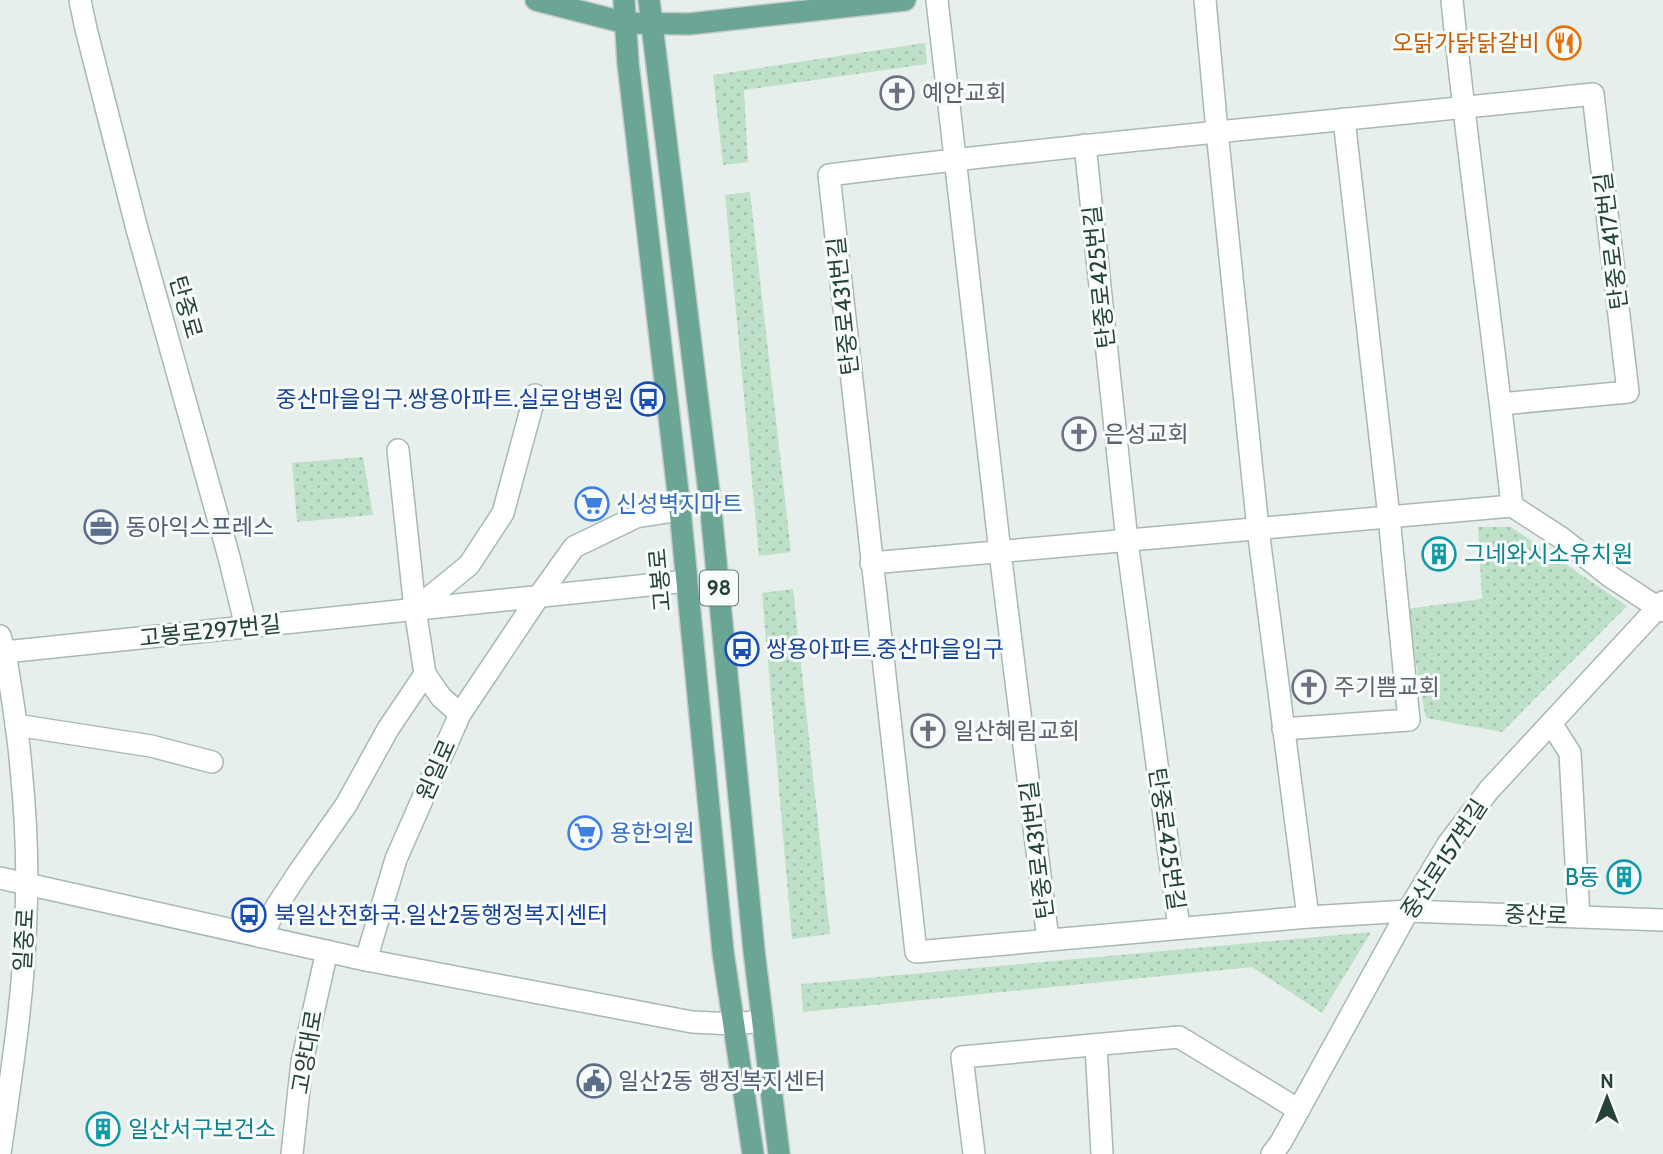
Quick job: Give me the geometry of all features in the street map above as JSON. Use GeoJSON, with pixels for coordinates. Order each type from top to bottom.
{"type":"FeatureCollection","features":[{"type":"Feature","properties":{"kind":"main road"},"geometry":{"type":"LineString","coordinates":[[536,0],[626,23],[651,24],[689,24],[905,0]]}},
{"type":"Feature","properties":{"kind":"main road","name":"고봉로"},"geometry":{"type":"LineString","coordinates":[[624,0],[628,63],[680,510],[723,951],[753,1154]]}},
{"type":"Feature","properties":{"kind":"main road","name":"98"},"geometry":{"type":"LineString","coordinates":[[649,0],[710,501],[754,951],[779,1154]]}},
{"type":"Feature","properties":{"kind":"street","name":"탄중로"},"geometry":{"type":"LineString","coordinates":[[80,0],[137,229],[246,627]]}},
{"type":"Feature","properties":{"kind":"street","name":"탄중로431번길"},"geometry":{"type":"LineString","coordinates":[[937,0],[1000,552],[1048,940]]}},
{"type":"Feature","properties":{"kind":"street"},"geometry":{"type":"LineString","coordinates":[[1205,0],[1258,529],[1308,917]]}},
{"type":"Feature","properties":{"kind":"street"},"geometry":{"type":"LineString","coordinates":[[1452,0],[1512,506]]}},
{"type":"Feature","properties":{"kind":"street","name":"탄중로417번길"},"geometry":{"type":"LineString","coordinates":[[1217,131],[1593,94],[1628,392],[1501,404]]}},
{"type":"Feature","properties":{"kind":"street"},"geometry":{"type":"LineString","coordinates":[[1283,729],[1409,720],[1344,119]]}},
{"type":"Feature","properties":{"kind":"street"},"geometry":{"type":"LineString","coordinates":[[955,159],[1217,131]]}},
{"type":"Feature","properties":{"kind":"street","name":"탄중로425번길"},"geometry":{"type":"LineString","coordinates":[[1085,145],[1127,541],[1179,928]]}},
{"type":"Feature","properties":{"kind":"street","name":"탄중로431번길"},"geometry":{"type":"LineString","coordinates":[[916,952],[829,175],[955,159]]}},
{"type":"Feature","properties":{"kind":"street"},"geometry":{"type":"LineString","coordinates":[[415,609],[469,565],[503,513],[535,395]]}},
{"type":"Feature","properties":{"kind":"street"},"geometry":{"type":"LineString","coordinates":[[398,450],[415,609],[425,674],[441,697],[460,714]]}},
{"type":"Feature","properties":{"kind":"street"},"geometry":{"type":"LineString","coordinates":[[872,563],[1512,506],[1560,537],[1611,577],[1662,607]]}},
{"type":"Feature","properties":{"kind":"street","name":"원일로"},"geometry":{"type":"LineString","coordinates":[[366,960],[396,859],[460,714],[539,596],[574,547],[636,517],[680,510]]}},
{"type":"Feature","properties":{"kind":"street","name":"고봉로297번길"},"geometry":{"type":"LineString","coordinates":[[2,646],[246,627],[687,581]]}},
{"type":"Feature","properties":{"kind":"street","name":"중산로157번길"},"geometry":{"type":"LineString","coordinates":[[1272,1154],[1448,844],[1489,790],[1662,607]]}},
{"type":"Feature","properties":{"kind":"street","name":"일중로"},"geometry":{"type":"LineString","coordinates":[[0,1154],[3,1107],[20,995],[27,885],[22,767],[2,646]]}},
{"type":"Feature","properties":{"kind":"street"},"geometry":{"type":"LineString","coordinates":[[262,937],[276,907],[346,805],[388,729],[425,674]]}},
{"type":"Feature","properties":{"kind":"street"},"geometry":{"type":"LineString","coordinates":[[1551,723],[1570,753],[1579,917]]}},
{"type":"Feature","properties":{"kind":"street"},"geometry":{"type":"LineString","coordinates":[[16,724],[151,747],[212,762]]}},
{"type":"Feature","properties":{"kind":"street"},"geometry":{"type":"LineString","coordinates":[[0,878],[366,960],[692,1022],[733,1024],[763,1021]]}},
{"type":"Feature","properties":{"kind":"street","name":"중산로"},"geometry":{"type":"LineString","coordinates":[[916,952],[1308,917],[1408,911],[1663,920]]}},
{"type":"Feature","properties":{"kind":"street","name":"고양대로"},"geometry":{"type":"LineString","coordinates":[[292,1154],[302,1062],[327,951]]}},
{"type":"Feature","properties":{"kind":"street"},"geometry":{"type":"LineString","coordinates":[[974,1154],[962,1057],[1179,1037],[1299,1110]]}},
{"type":"Feature","properties":{"kind":"street"},"geometry":{"type":"LineString","coordinates":[[1096,1045],[1102,1154]]}},
{"type":"Feature","properties":{"kind":"green space"},"geometry":{"type":"Polygon","coordinates":[[[925,43],[927,64],[744,90],[748,162],[723,165],[713,75],[925,43]]]}},
{"type":"Feature","properties":{"kind":"green space"},"geometry":{"type":"Polygon","coordinates":[[[750,192],[791,552],[759,556],[725,195],[750,192]]]}},
{"type":"Feature","properties":{"kind":"green space"},"geometry":{"type":"Polygon","coordinates":[[[363,457],[373,515],[297,522],[292,463],[363,457]]]}},
{"type":"Feature","properties":{"kind":"green space"},"geometry":{"type":"Polygon","coordinates":[[[1478,527],[1511,527],[1627,606],[1502,732],[1426,718],[1406,609],[1482,599],[1478,527]]]}},
{"type":"Feature","properties":{"kind":"green space"},"geometry":{"type":"Polygon","coordinates":[[[793,589],[830,934],[792,939],[762,593],[793,589]]]}},
{"type":"Feature","properties":{"kind":"green space"},"geometry":{"type":"Polygon","coordinates":[[[1371,932],[1322,1013],[1252,967],[803,1012],[801,984],[1371,932]]]}},
{"type":"Feature","properties":{"kind":"place","name":"오닭가닭닭갈비"},"geometry":{"type":"Point","coordinates":[1564,43]}},
{"type":"Feature","properties":{"kind":"place","name":"예안교회"},"geometry":{"type":"Point","coordinates":[897,93]}},
{"type":"Feature","properties":{"kind":"place","name":"중산마을입구.쌍용아파트.실로암병원"},"geometry":{"type":"Point","coordinates":[648,399]}},
{"type":"Feature","properties":{"kind":"place","name":"은성교회"},"geometry":{"type":"Point","coordinates":[1079,434]}},
{"type":"Feature","properties":{"kind":"place","name":"신성벽지마트"},"geometry":{"type":"Point","coordinates":[592,504]}},
{"type":"Feature","properties":{"kind":"place","name":"동아익스프레스"},"geometry":{"type":"Point","coordinates":[101,527]}},
{"type":"Feature","properties":{"kind":"place","name":"그네와시소유치원"},"geometry":{"type":"Point","coordinates":[1439,554]}},
{"type":"Feature","properties":{"kind":"place","name":"쌍용아파트.중산마을입구"},"geometry":{"type":"Point","coordinates":[742,649]}},
{"type":"Feature","properties":{"kind":"place","name":"주기쁨교회"},"geometry":{"type":"Point","coordinates":[1309,687]}},
{"type":"Feature","properties":{"kind":"place","name":"일산혜림교회"},"geometry":{"type":"Point","coordinates":[928,731]}},
{"type":"Feature","properties":{"kind":"place","name":"용한의원"},"geometry":{"type":"Point","coordinates":[585,833]}},
{"type":"Feature","properties":{"kind":"place","name":"B동"},"geometry":{"type":"Point","coordinates":[1624,877]}},
{"type":"Feature","properties":{"kind":"place","name":"북일산전화국.일산2동행정복지센터"},"geometry":{"type":"Point","coordinates":[249,915]}},
{"type":"Feature","properties":{"kind":"place","name":"일산2동 행정복지센터"},"geometry":{"type":"Point","coordinates":[594,1081]}},
{"type":"Feature","properties":{"kind":"place","name":"일산서구보건소"},"geometry":{"type":"Point","coordinates":[103,1129]}}]}
